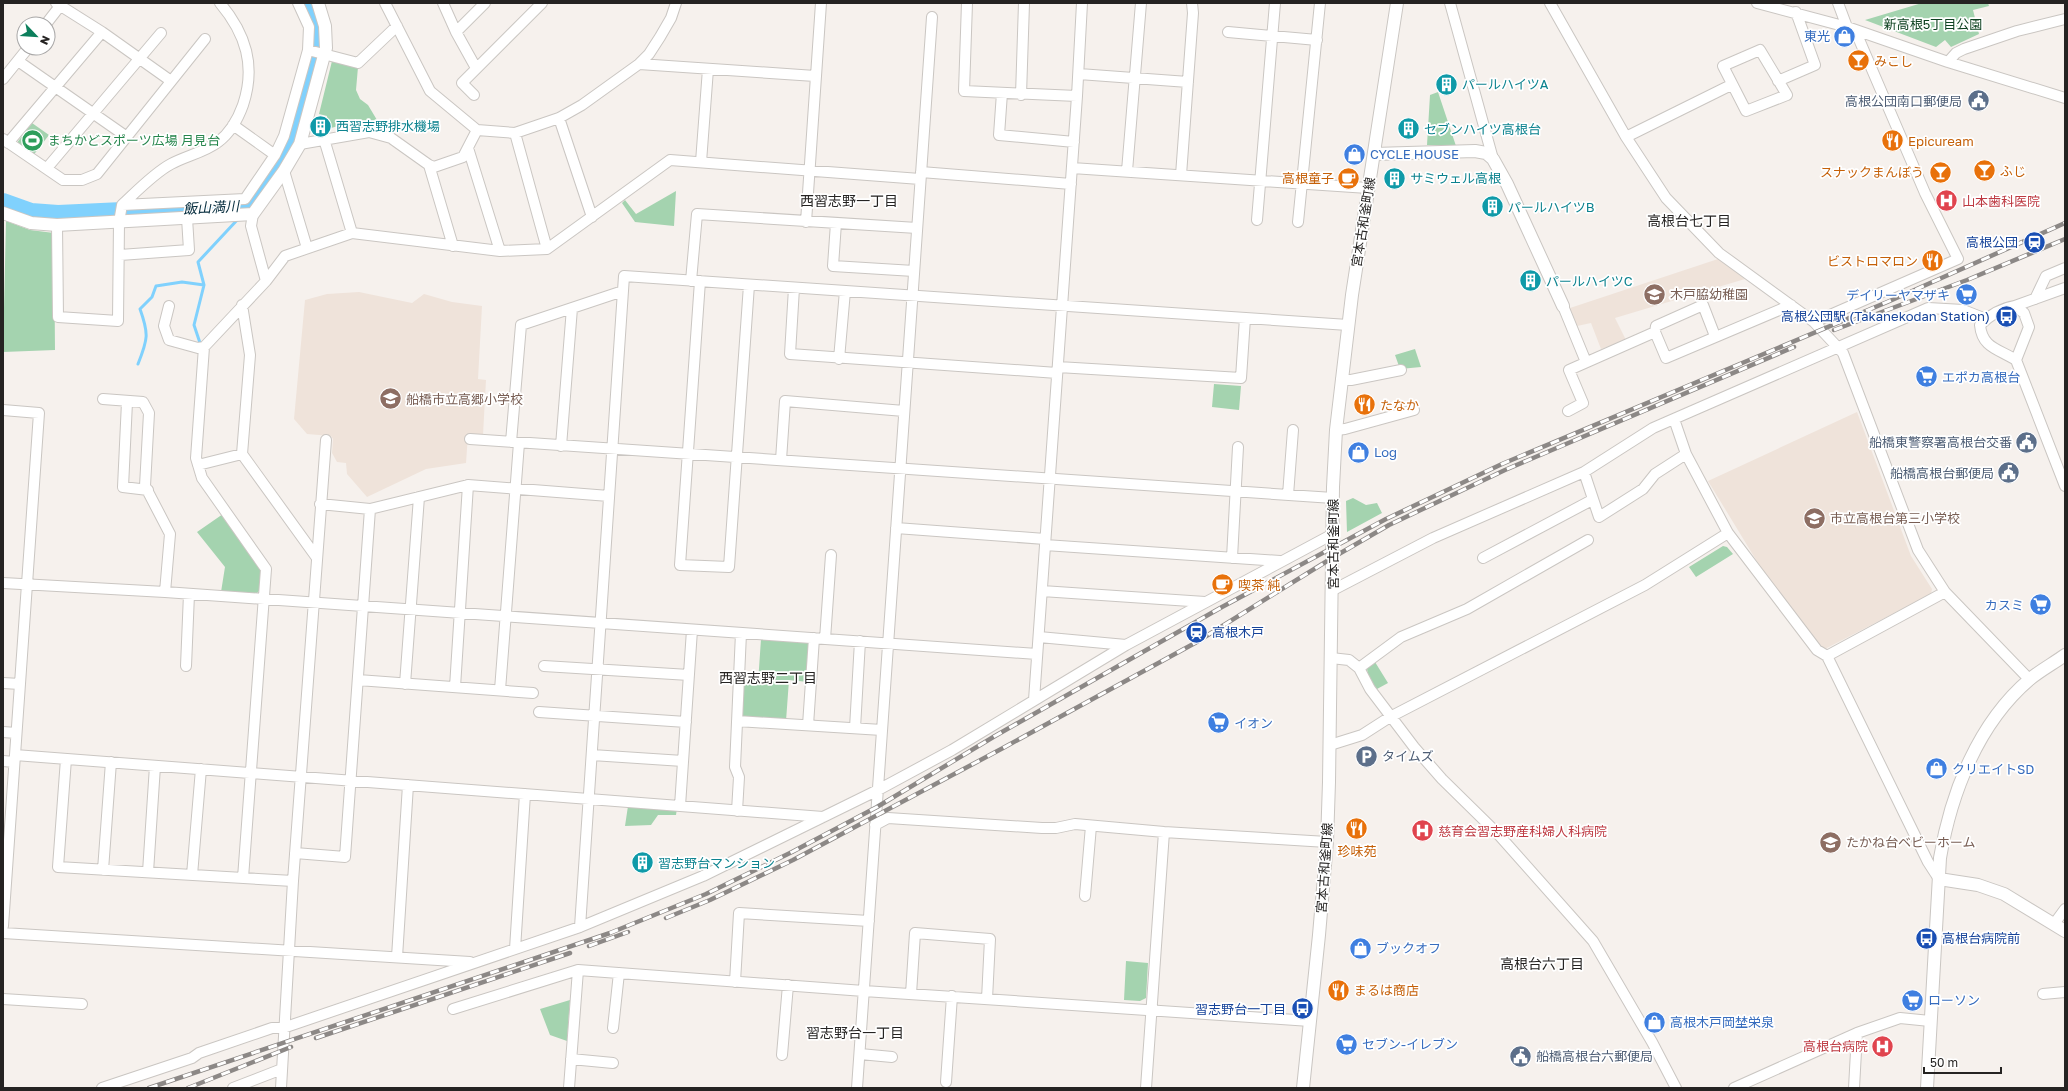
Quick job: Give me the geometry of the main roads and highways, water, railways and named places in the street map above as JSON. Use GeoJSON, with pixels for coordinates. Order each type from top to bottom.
{"type":"FeatureCollection","features":[{"type":"Feature","properties":{"kind":"waterway","name":"飯山満川"},"geometry":{"type":"LineString","coordinates":[[3,202],[31,212],[58,214],[252,205],[291,143],[318,40],[317,27],[308,3]]}},
{"type":"Feature","properties":{"kind":"waterway","name":"飯山満川"},"geometry":{"type":"LineString","coordinates":[[247,210],[252,205]]}},
{"type":"Feature","properties":{"kind":"waterway"},"geometry":{"type":"LineString","coordinates":[[200,343],[194,325],[204,285],[198,262],[239,218]]}},
{"type":"Feature","properties":{"kind":"waterway"},"geometry":{"type":"LineString","coordinates":[[138,364],[144,348],[146,336],[145,325],[140,309],[152,297],[156,286],[182,282],[204,285]]}},
{"type":"Feature","properties":{"kind":"railway"},"geometry":{"type":"LineString","coordinates":[[149,1088],[610,933],[706,894],[792,852],[877,807],[995,736],[1222,607],[1386,519],[1502,464],[1892,300],[2065,223]]}},
{"type":"Feature","properties":{"kind":"railway"},"geometry":{"type":"LineString","coordinates":[[1834,330],[1967,280],[2065,239]]}},
{"type":"Feature","properties":{"kind":"railway"},"geometry":{"type":"LineString","coordinates":[[666,918],[710,900],[793,860],[1003,748],[1195,643],[1332,558],[1389,525],[1505,470],[1794,347]]}},
{"type":"Feature","properties":{"kind":"railway"},"geometry":{"type":"LineString","coordinates":[[589,946],[628,932]]}},
{"type":"Feature","properties":{"kind":"railway"},"geometry":{"type":"LineString","coordinates":[[316,1038],[570,953]]}},
{"type":"Feature","properties":{"kind":"railway"},"geometry":{"type":"LineString","coordinates":[[188,1088],[291,1047]]}},
{"type":"Feature","properties":{"kind":"place","name":"東光"},"geometry":{"type":"Point","coordinates":[1845,36]}},
{"type":"Feature","properties":{"kind":"place","name":"みこし"},"geometry":{"type":"Point","coordinates":[1858,61]}},
{"type":"Feature","properties":{"kind":"place","name":"パールハイツA"},"geometry":{"type":"Point","coordinates":[1447,84]}},
{"type":"Feature","properties":{"kind":"place","name":"高根公団南口郵便局"},"geometry":{"type":"Point","coordinates":[1978,101]}},
{"type":"Feature","properties":{"kind":"place","name":"西習志野排水機場"},"geometry":{"type":"Point","coordinates":[320,126]}},
{"type":"Feature","properties":{"kind":"place","name":"セブンハイツ高根台"},"geometry":{"type":"Point","coordinates":[1409,129]}},
{"type":"Feature","properties":{"kind":"place","name":"まちかどスポーツ広場 月見台"},"geometry":{"type":"Point","coordinates":[32,140]}},
{"type":"Feature","properties":{"kind":"place","name":"Epicuream"},"geometry":{"type":"Point","coordinates":[1893,141]}},
{"type":"Feature","properties":{"kind":"place","name":"CYCLE HOUSE"},"geometry":{"type":"Point","coordinates":[1354,154]}},
{"type":"Feature","properties":{"kind":"place","name":"ふじ"},"geometry":{"type":"Point","coordinates":[1985,171]}},
{"type":"Feature","properties":{"kind":"place","name":"スナックまんぼう"},"geometry":{"type":"Point","coordinates":[1940,172]}},
{"type":"Feature","properties":{"kind":"place","name":"高根童子"},"geometry":{"type":"Point","coordinates":[1349,178]}},
{"type":"Feature","properties":{"kind":"place","name":"サミウェル高根"},"geometry":{"type":"Point","coordinates":[1394,178]}},
{"type":"Feature","properties":{"kind":"place","name":"山本歯科医院"},"geometry":{"type":"Point","coordinates":[1947,201]}},
{"type":"Feature","properties":{"kind":"place","name":"パールハイツB"},"geometry":{"type":"Point","coordinates":[1493,207]}},
{"type":"Feature","properties":{"kind":"place","name":"高根公団"},"geometry":{"type":"Point","coordinates":[2034,242]}},
{"type":"Feature","properties":{"kind":"place","name":"ビストロマロン"},"geometry":{"type":"Point","coordinates":[1933,261]}},
{"type":"Feature","properties":{"kind":"place","name":"パールハイツC"},"geometry":{"type":"Point","coordinates":[1530,281]}},
{"type":"Feature","properties":{"kind":"place","name":"木戸脇幼稚園"},"geometry":{"type":"Point","coordinates":[1655,294]}},
{"type":"Feature","properties":{"kind":"place","name":"デイリーヤマザキ"},"geometry":{"type":"Point","coordinates":[1966,295]}},
{"type":"Feature","properties":{"kind":"place","name":"高根公団駅 (Takanekodan Station)"},"geometry":{"type":"Point","coordinates":[2006,316]}},
{"type":"Feature","properties":{"kind":"place","name":"エポカ高根台"},"geometry":{"type":"Point","coordinates":[1927,377]}},
{"type":"Feature","properties":{"kind":"place","name":"船橋市立高郷小学校"},"geometry":{"type":"Point","coordinates":[390,399]}},
{"type":"Feature","properties":{"kind":"place","name":"たなか"},"geometry":{"type":"Point","coordinates":[1364,405]}},
{"type":"Feature","properties":{"kind":"place","name":"船橋東警察署高根台交番"},"geometry":{"type":"Point","coordinates":[2027,442]}},
{"type":"Feature","properties":{"kind":"place","name":"Log"},"geometry":{"type":"Point","coordinates":[1358,452]}},
{"type":"Feature","properties":{"kind":"place","name":"船橋高根台郵便局"},"geometry":{"type":"Point","coordinates":[2009,473]}},
{"type":"Feature","properties":{"kind":"place","name":"市立高根台第三小学校"},"geometry":{"type":"Point","coordinates":[1814,518]}},
{"type":"Feature","properties":{"kind":"place","name":"喫茶 純"},"geometry":{"type":"Point","coordinates":[1222,585]}},
{"type":"Feature","properties":{"kind":"place","name":"カスミ"},"geometry":{"type":"Point","coordinates":[2040,605]}},
{"type":"Feature","properties":{"kind":"place","name":"高根木戸"},"geometry":{"type":"Point","coordinates":[1196,632]}},
{"type":"Feature","properties":{"kind":"place","name":"イオン"},"geometry":{"type":"Point","coordinates":[1219,723]}},
{"type":"Feature","properties":{"kind":"place","name":"タイムズ"},"geometry":{"type":"Point","coordinates":[1367,756]}},
{"type":"Feature","properties":{"kind":"place","name":"クリエイトSD"},"geometry":{"type":"Point","coordinates":[1936,769]}},
{"type":"Feature","properties":{"kind":"place","name":"珍味苑"},"geometry":{"type":"Point","coordinates":[1357,829]}},
{"type":"Feature","properties":{"kind":"place","name":"慈育会習志野産科婦人科病院"},"geometry":{"type":"Point","coordinates":[1423,831]}},
{"type":"Feature","properties":{"kind":"place","name":"たかね台ベビーホーム"},"geometry":{"type":"Point","coordinates":[1830,842]}},
{"type":"Feature","properties":{"kind":"place","name":"習志野台マンション"},"geometry":{"type":"Point","coordinates":[643,863]}},
{"type":"Feature","properties":{"kind":"place","name":"高根台病院前"},"geometry":{"type":"Point","coordinates":[1927,938]}},
{"type":"Feature","properties":{"kind":"place","name":"ブックオフ"},"geometry":{"type":"Point","coordinates":[1360,948]}},
{"type":"Feature","properties":{"kind":"place","name":"まるは商店"},"geometry":{"type":"Point","coordinates":[1339,990]}},
{"type":"Feature","properties":{"kind":"place","name":"ローソン"},"geometry":{"type":"Point","coordinates":[1912,1000]}},
{"type":"Feature","properties":{"kind":"place","name":"習志野台一丁目"},"geometry":{"type":"Point","coordinates":[1302,1009]}},
{"type":"Feature","properties":{"kind":"place","name":"高根木戸岡埜栄泉"},"geometry":{"type":"Point","coordinates":[1654,1022]}},
{"type":"Feature","properties":{"kind":"place","name":"セブン-イレブン"},"geometry":{"type":"Point","coordinates":[1347,1044]}},
{"type":"Feature","properties":{"kind":"place","name":"高根台病院"},"geometry":{"type":"Point","coordinates":[1883,1046]}},
{"type":"Feature","properties":{"kind":"place","name":"船橋高根台六郵便局"},"geometry":{"type":"Point","coordinates":[1521,1056]}},
{"type":"Feature","properties":{"kind":"district","name":"西習志野一丁目"},"geometry":{"type":"Point","coordinates":[849,200]}},
{"type":"Feature","properties":{"kind":"district","name":"高根台七丁目"},"geometry":{"type":"Point","coordinates":[1689,220]}},
{"type":"Feature","properties":{"kind":"district","name":"西習志野二丁目"},"geometry":{"type":"Point","coordinates":[768,677]}},
{"type":"Feature","properties":{"kind":"district","name":"高根台六丁目"},"geometry":{"type":"Point","coordinates":[1542,963]}},
{"type":"Feature","properties":{"kind":"district","name":"習志野台一丁目"},"geometry":{"type":"Point","coordinates":[855,1032]}},
{"type":"Feature","properties":{"kind":"park label","name":"新高根5丁目公園"},"geometry":{"type":"Point","coordinates":[1933,24]}}]}
